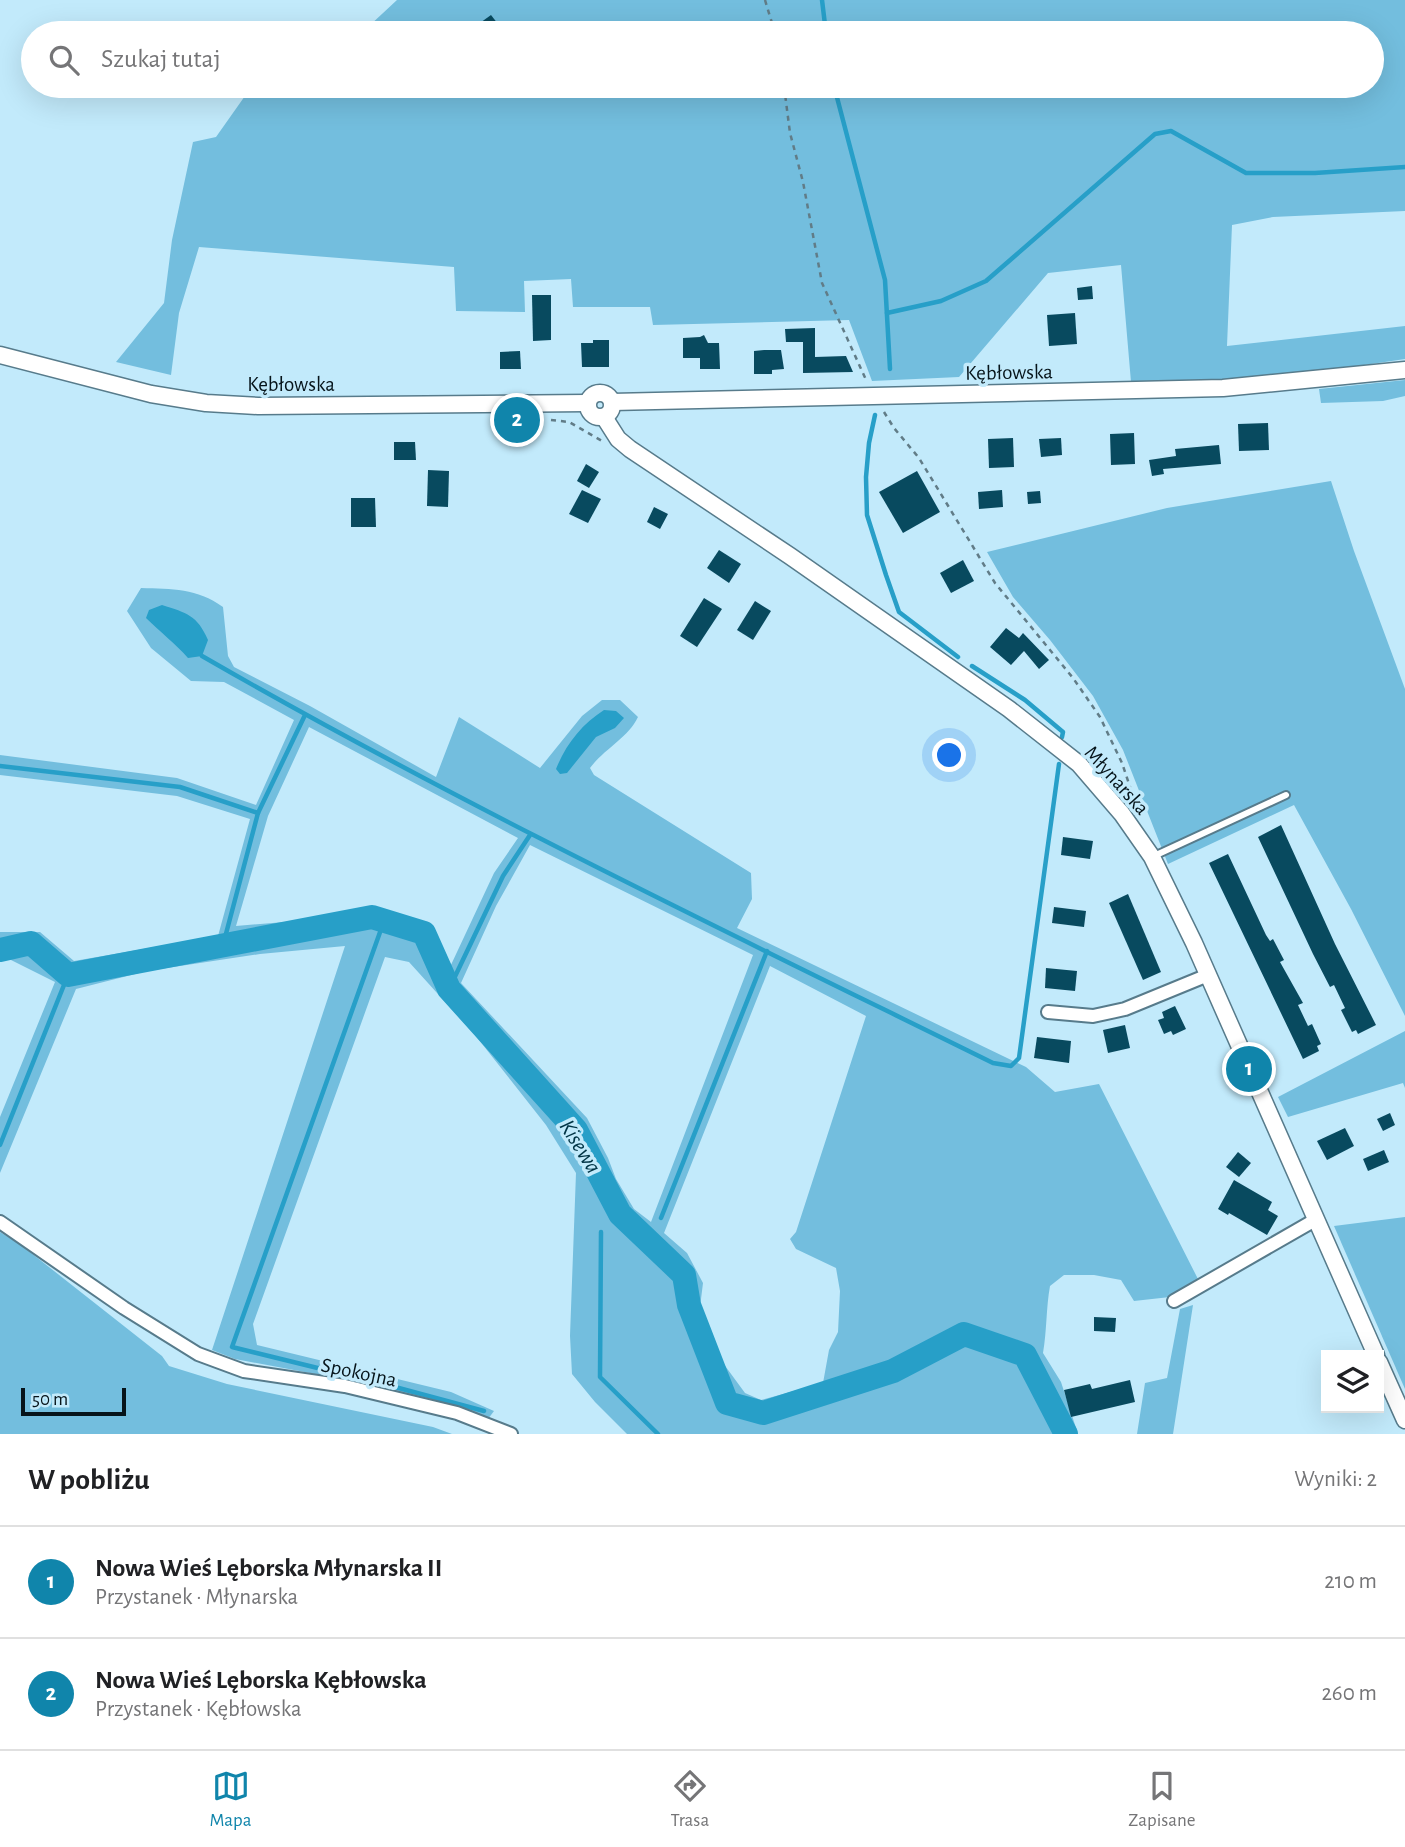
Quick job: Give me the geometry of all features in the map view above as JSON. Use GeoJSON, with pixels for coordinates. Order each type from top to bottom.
{"type":"FeatureCollection","features":[{"type":"Feature","properties":{"kind":"street","name":"Kębłowska"},"geometry":{"type":"LineString","coordinates":[[0,355],[152,394],[206,403],[258,406],[587,402],[593,394],[602,392],[607,394],[608,410],[874,396],[1223,388],[1405,370]]}},
{"type":"Feature","properties":{"kind":"street","name":"Młynarska"},"geometry":{"type":"LineString","coordinates":[[608,410],[618,439],[630,449],[1009,709],[1079,764],[1140,831],[1208,975],[1374,1350]]}},
{"type":"Feature","properties":{"kind":"street"},"geometry":{"type":"LineString","coordinates":[[1048,1012],[1093,1016],[1125,1009],[1208,975]]}},
{"type":"Feature","properties":{"kind":"street"},"geometry":{"type":"LineString","coordinates":[[1174,1301],[1315,1220]]}},
{"type":"Feature","properties":{"kind":"street","name":"Spokojna"},"geometry":{"type":"LineString","coordinates":[[0,1222],[124,1308],[198,1354],[244,1371],[345,1386],[457,1413],[511,1434]]}},
{"type":"Feature","properties":{"kind":"street"},"geometry":{"type":"LineString","coordinates":[[1384,1373],[1405,1420]]}},
{"type":"Feature","properties":{"kind":"lane"},"geometry":{"type":"LineString","coordinates":[[1152,857],[1286,795]]}},
{"type":"Feature","properties":{"kind":"path"},"geometry":{"type":"LineString","coordinates":[[765,0],[771,21]]}},
{"type":"Feature","properties":{"kind":"path"},"geometry":{"type":"LineString","coordinates":[[785,98],[822,283],[874,396],[894,428],[919,458],[995,583],[1073,678],[1100,718],[1135,797],[1139,809],[1140,831]]}},
{"type":"Feature","properties":{"kind":"path"},"geometry":{"type":"LineString","coordinates":[[1132,813],[1140,831]]}},
{"type":"Feature","properties":{"kind":"shaded area"},"geometry":{"type":"Polygon","coordinates":[[[397,0],[1405,0],[1405,211],[1273,217],[1232,225],[1227,346],[1405,326],[1405,359],[1317,372],[1218,382],[1131,382],[1121,265],[1048,273],[959,377],[872,381],[849,320],[653,325],[650,307],[573,307],[571,279],[524,281],[525,312],[456,311],[454,267],[199,247],[179,313],[171,375],[116,362],[164,303],[172,240],[193,142],[216,137],[244,98],[1384,98],[1384,21],[374,21],[397,0]]]}},
{"type":"Feature","properties":{"kind":"shaded area"},"geometry":{"type":"Polygon","coordinates":[[[1405,380],[1405,396],[1383,401],[1321,403],[1319,389],[1405,380]]]}},
{"type":"Feature","properties":{"kind":"shaded area"},"geometry":{"type":"Polygon","coordinates":[[[1331,481],[1405,689],[1405,1016],[1294,805],[1168,864],[1123,750],[1093,696],[1013,597],[987,552],[1167,508],[1331,481]]]}},
{"type":"Feature","properties":{"kind":"shaded area"},"geometry":{"type":"Polygon","coordinates":[[[141,588],[184,591],[204,596],[223,607],[228,656],[234,667],[436,777],[459,717],[540,768],[582,716],[602,700],[620,700],[638,717],[628,731],[590,768],[594,775],[751,873],[752,899],[737,928],[1026,1067],[1055,1092],[1099,1084],[1199,1281],[1170,1297],[1134,1301],[1121,1280],[1094,1275],[1064,1275],[1050,1286],[1043,1353],[1061,1382],[1078,1434],[627,1434],[572,1374],[570,1336],[576,1173],[546,1125],[475,1035],[409,962],[385,957],[253,1324],[257,1345],[451,1392],[494,1411],[488,1419],[310,1373],[235,1359],[212,1350],[345,946],[260,954],[147,971],[76,989],[0,1173],[0,1117],[55,982],[9,959],[0,961],[0,932],[40,932],[74,961],[218,936],[250,819],[177,796],[0,775],[0,755],[177,778],[256,805],[294,720],[224,682],[191,681],[151,648],[127,611],[141,588]],[[309,727],[268,816],[236,926],[334,918],[366,909],[410,917],[430,934],[450,967],[494,873],[518,838],[309,727]],[[530,845],[496,906],[461,983],[587,1118],[616,1179],[634,1209],[651,1222],[753,955],[530,845]],[[770,966],[664,1233],[687,1253],[703,1283],[700,1307],[723,1363],[745,1393],[761,1400],[823,1383],[829,1350],[838,1332],[840,1291],[836,1268],[796,1249],[790,1239],[796,1232],[866,1016],[770,966]]]}},
{"type":"Feature","properties":{"kind":"shaded area"},"geometry":{"type":"Polygon","coordinates":[[[162,605],[185,613],[200,625],[208,640],[202,656],[188,658],[146,618],[149,610],[162,605]]]}},
{"type":"Feature","properties":{"kind":"shaded area"},"geometry":{"type":"Polygon","coordinates":[[[604,710],[616,711],[624,718],[615,728],[596,737],[567,773],[560,774],[556,769],[570,743],[582,728],[604,710]]]}},
{"type":"Feature","properties":{"kind":"shaded area"},"geometry":{"type":"Polygon","coordinates":[[[1405,1031],[1405,1088],[1403,1083],[1288,1117],[1278,1097],[1405,1031]]]}},
{"type":"Feature","properties":{"kind":"shaded area"},"geometry":{"type":"Polygon","coordinates":[[[1405,1217],[1405,1389],[1334,1226],[1405,1217]]]}},
{"type":"Feature","properties":{"kind":"shaded area"},"geometry":{"type":"Polygon","coordinates":[[[0,1232],[21,1245],[162,1356],[169,1366],[227,1384],[433,1427],[452,1434],[0,1434],[0,1232]]]}},
{"type":"Feature","properties":{"kind":"shaded area"},"geometry":{"type":"Polygon","coordinates":[[[1193,1305],[1173,1434],[1137,1434],[1145,1383],[1167,1378],[1180,1309],[1193,1305]]]}},
{"type":"Feature","properties":{"kind":"building"},"geometry":{"type":"Polygon","coordinates":[[[491,15],[496,21],[483,21],[491,15]]]}},
{"type":"Feature","properties":{"kind":"building"},"geometry":{"type":"Polygon","coordinates":[[[1092,286],[1093,299],[1078,300],[1077,288],[1092,286]]]}},
{"type":"Feature","properties":{"kind":"building"},"geometry":{"type":"Polygon","coordinates":[[[532,295],[551,295],[551,340],[533,341],[532,295]]]}},
{"type":"Feature","properties":{"kind":"building"},"geometry":{"type":"Polygon","coordinates":[[[1075,313],[1077,344],[1049,346],[1047,315],[1075,313]]]}},
{"type":"Feature","properties":{"kind":"building"},"geometry":{"type":"Polygon","coordinates":[[[815,328],[815,357],[846,356],[853,372],[803,373],[803,342],[786,342],[785,329],[815,328]]]}},
{"type":"Feature","properties":{"kind":"building"},"geometry":{"type":"Polygon","coordinates":[[[704,335],[708,343],[719,343],[720,369],[700,369],[700,358],[683,358],[683,338],[704,335]]]}},
{"type":"Feature","properties":{"kind":"building"},"geometry":{"type":"Polygon","coordinates":[[[593,340],[609,340],[609,367],[582,367],[581,343],[593,343],[593,340]]]}},
{"type":"Feature","properties":{"kind":"building"},"geometry":{"type":"Polygon","coordinates":[[[781,350],[784,369],[772,370],[772,374],[754,374],[754,351],[781,350]]]}},
{"type":"Feature","properties":{"kind":"building"},"geometry":{"type":"Polygon","coordinates":[[[520,351],[521,369],[500,369],[500,352],[520,351]]]}},
{"type":"Feature","properties":{"kind":"building"},"geometry":{"type":"Polygon","coordinates":[[[1268,423],[1269,450],[1239,451],[1238,424],[1268,423]]]}},
{"type":"Feature","properties":{"kind":"building"},"geometry":{"type":"Polygon","coordinates":[[[1134,433],[1135,464],[1111,465],[1110,434],[1134,433]]]}},
{"type":"Feature","properties":{"kind":"building"},"geometry":{"type":"Polygon","coordinates":[[[1013,438],[1014,467],[989,468],[988,439],[1013,438]]]}},
{"type":"Feature","properties":{"kind":"building"},"geometry":{"type":"Polygon","coordinates":[[[1061,438],[1062,455],[1041,457],[1039,439],[1061,438]]]}},
{"type":"Feature","properties":{"kind":"building"},"geometry":{"type":"Polygon","coordinates":[[[394,442],[415,442],[416,460],[394,460],[394,442]]]}},
{"type":"Feature","properties":{"kind":"building"},"geometry":{"type":"Polygon","coordinates":[[[1219,445],[1221,464],[1163,469],[1164,474],[1152,476],[1149,460],[1176,456],[1175,449],[1219,445]]]}},
{"type":"Feature","properties":{"kind":"building"},"geometry":{"type":"Polygon","coordinates":[[[586,464],[599,472],[589,488],[577,481],[586,464]]]}},
{"type":"Feature","properties":{"kind":"building"},"geometry":{"type":"Polygon","coordinates":[[[428,470],[449,471],[448,507],[427,506],[428,470]]]}},
{"type":"Feature","properties":{"kind":"building"},"geometry":{"type":"Polygon","coordinates":[[[917,471],[940,512],[903,533],[879,492],[917,471]]]}},
{"type":"Feature","properties":{"kind":"building"},"geometry":{"type":"Polygon","coordinates":[[[582,490],[601,499],[588,523],[569,514],[582,490]]]}},
{"type":"Feature","properties":{"kind":"building"},"geometry":{"type":"Polygon","coordinates":[[[1002,490],[1003,507],[979,509],[978,492],[1002,490]]]}},
{"type":"Feature","properties":{"kind":"building"},"geometry":{"type":"Polygon","coordinates":[[[1040,491],[1041,503],[1028,504],[1027,492],[1040,491]]]}},
{"type":"Feature","properties":{"kind":"building"},"geometry":{"type":"Polygon","coordinates":[[[351,498],[375,498],[376,527],[351,527],[351,498]]]}},
{"type":"Feature","properties":{"kind":"building"},"geometry":{"type":"Polygon","coordinates":[[[654,507],[668,514],[660,529],[647,522],[654,507]]]}},
{"type":"Feature","properties":{"kind":"building"},"geometry":{"type":"Polygon","coordinates":[[[719,550],[741,564],[729,583],[707,568],[719,550]]]}},
{"type":"Feature","properties":{"kind":"building"},"geometry":{"type":"Polygon","coordinates":[[[963,560],[974,581],[951,593],[940,573],[963,560]]]}},
{"type":"Feature","properties":{"kind":"building"},"geometry":{"type":"Polygon","coordinates":[[[704,598],[722,609],[697,647],[680,636],[704,598]]]}},
{"type":"Feature","properties":{"kind":"building"},"geometry":{"type":"Polygon","coordinates":[[[755,601],[771,611],[753,640],[737,630],[755,601]]]}},
{"type":"Feature","properties":{"kind":"building"},"geometry":{"type":"Polygon","coordinates":[[[1006,628],[1019,638],[1023,633],[1049,660],[1039,669],[1024,651],[1011,665],[990,647],[1006,628]]]}},
{"type":"Feature","properties":{"kind":"building"},"geometry":{"type":"Polygon","coordinates":[[[1281,825],[1335,944],[1376,1025],[1358,1034],[1356,1030],[1352,1032],[1341,1010],[1345,1008],[1334,985],[1330,987],[1313,954],[1258,837],[1281,825]]]}},
{"type":"Feature","properties":{"kind":"building"},"geometry":{"type":"Polygon","coordinates":[[[1063,837],[1093,841],[1090,859],[1061,855],[1063,837]]]}},
{"type":"Feature","properties":{"kind":"building"},"geometry":{"type":"Polygon","coordinates":[[[1228,854],[1266,935],[1270,941],[1273,939],[1284,960],[1280,962],[1303,1003],[1298,1005],[1308,1026],[1312,1024],[1321,1044],[1317,1046],[1319,1051],[1303,1059],[1209,863],[1228,854]]]}},
{"type":"Feature","properties":{"kind":"building"},"geometry":{"type":"Polygon","coordinates":[[[1128,894],[1161,972],[1143,980],[1109,903],[1128,894]]]}},
{"type":"Feature","properties":{"kind":"building"},"geometry":{"type":"Polygon","coordinates":[[[1054,907],[1086,911],[1084,927],[1052,923],[1054,907]]]}},
{"type":"Feature","properties":{"kind":"building"},"geometry":{"type":"Polygon","coordinates":[[[1046,968],[1077,971],[1075,991],[1045,988],[1046,968]]]}},
{"type":"Feature","properties":{"kind":"building"},"geometry":{"type":"Polygon","coordinates":[[[1175,1006],[1186,1029],[1173,1035],[1171,1031],[1164,1034],[1158,1020],[1164,1018],[1162,1012],[1175,1006]]]}},
{"type":"Feature","properties":{"kind":"building"},"geometry":{"type":"Polygon","coordinates":[[[1125,1025],[1130,1048],[1108,1053],[1103,1030],[1125,1025]]]}},
{"type":"Feature","properties":{"kind":"building"},"geometry":{"type":"Polygon","coordinates":[[[1037,1037],[1071,1041],[1069,1063],[1034,1058],[1037,1037]]]}},
{"type":"Feature","properties":{"kind":"building"},"geometry":{"type":"Polygon","coordinates":[[[1390,1113],[1395,1125],[1383,1131],[1377,1119],[1390,1113]]]}},
{"type":"Feature","properties":{"kind":"building"},"geometry":{"type":"Polygon","coordinates":[[[1345,1128],[1354,1146],[1327,1160],[1317,1141],[1345,1128]]]}},
{"type":"Feature","properties":{"kind":"building"},"geometry":{"type":"Polygon","coordinates":[[[1384,1150],[1389,1162],[1368,1171],[1363,1159],[1384,1150]]]}},
{"type":"Feature","properties":{"kind":"building"},"geometry":{"type":"Polygon","coordinates":[[[1238,1152],[1251,1163],[1239,1177],[1226,1167],[1238,1152]]]}},
{"type":"Feature","properties":{"kind":"building"},"geometry":{"type":"Polygon","coordinates":[[[1234,1180],[1272,1202],[1268,1210],[1278,1216],[1267,1235],[1218,1209],[1234,1180]]]}},
{"type":"Feature","properties":{"kind":"building"},"geometry":{"type":"Polygon","coordinates":[[[1094,1317],[1116,1318],[1115,1332],[1094,1331],[1094,1317]]]}},
{"type":"Feature","properties":{"kind":"building"},"geometry":{"type":"Polygon","coordinates":[[[1130,1380],[1135,1402],[1071,1417],[1064,1390],[1090,1384],[1092,1389],[1130,1380]]]}},
{"type":"Feature","properties":{"kind":"waterway"},"geometry":{"type":"LineString","coordinates":[[822,0],[825,21]]}},
{"type":"Feature","properties":{"kind":"waterway"},"geometry":{"type":"LineString","coordinates":[[837,98],[885,280],[890,369]]}},
{"type":"Feature","properties":{"kind":"waterway"},"geometry":{"type":"LineString","coordinates":[[887,313],[941,301],[986,281],[1155,134],[1171,131],[1246,173],[1315,173],[1405,167]]}},
{"type":"Feature","properties":{"kind":"waterway"},"geometry":{"type":"LineString","coordinates":[[875,415],[866,477],[867,515],[886,575],[899,612],[958,657]]}},
{"type":"Feature","properties":{"kind":"waterway"},"geometry":{"type":"LineString","coordinates":[[202,656],[397,764],[594,866],[993,1063],[1011,1066],[1019,1058],[1059,764]]}},
{"type":"Feature","properties":{"kind":"waterway"},"geometry":{"type":"LineString","coordinates":[[972,666],[1025,700],[1063,732],[1062,737]]}},
{"type":"Feature","properties":{"kind":"waterway"},"geometry":{"type":"LineString","coordinates":[[223,945],[258,813],[305,715]]}},
{"type":"Feature","properties":{"kind":"waterway"},"geometry":{"type":"LineString","coordinates":[[0,766],[180,787],[258,813]]}},
{"type":"Feature","properties":{"kind":"waterway"},"geometry":{"type":"LineString","coordinates":[[449,989],[503,876],[530,835]]}},
{"type":"Feature","properties":{"kind":"waterway","name":"Kisewa"},"geometry":{"type":"LineString","coordinates":[[0,950],[31,943],[68,975],[372,917],[424,933],[449,989],[576,1130],[620,1214],[684,1275],[689,1305],[727,1403],[763,1413],[893,1371],[964,1334],[1025,1355],[1066,1434]]}},
{"type":"Feature","properties":{"kind":"waterway"},"geometry":{"type":"LineString","coordinates":[[384,921],[232,1347],[484,1411]]}},
{"type":"Feature","properties":{"kind":"waterway"},"geometry":{"type":"LineString","coordinates":[[661,1218],[767,951]]}},
{"type":"Feature","properties":{"kind":"waterway"},"geometry":{"type":"LineString","coordinates":[[0,1145],[68,975]]}},
{"type":"Feature","properties":{"kind":"waterway"},"geometry":{"type":"LineString","coordinates":[[601,1232],[600,1377],[658,1434]]}},
{"type":"Feature","properties":{"kind":"place","name":"Nowa Wieś Lęborska Kębłowska"},"geometry":{"type":"Point","coordinates":[517,420]}},
{"type":"Feature","properties":{"kind":"place","name":"Nowa Wieś Lęborska Młynarska II"},"geometry":{"type":"Point","coordinates":[1249,1069]}}]}
